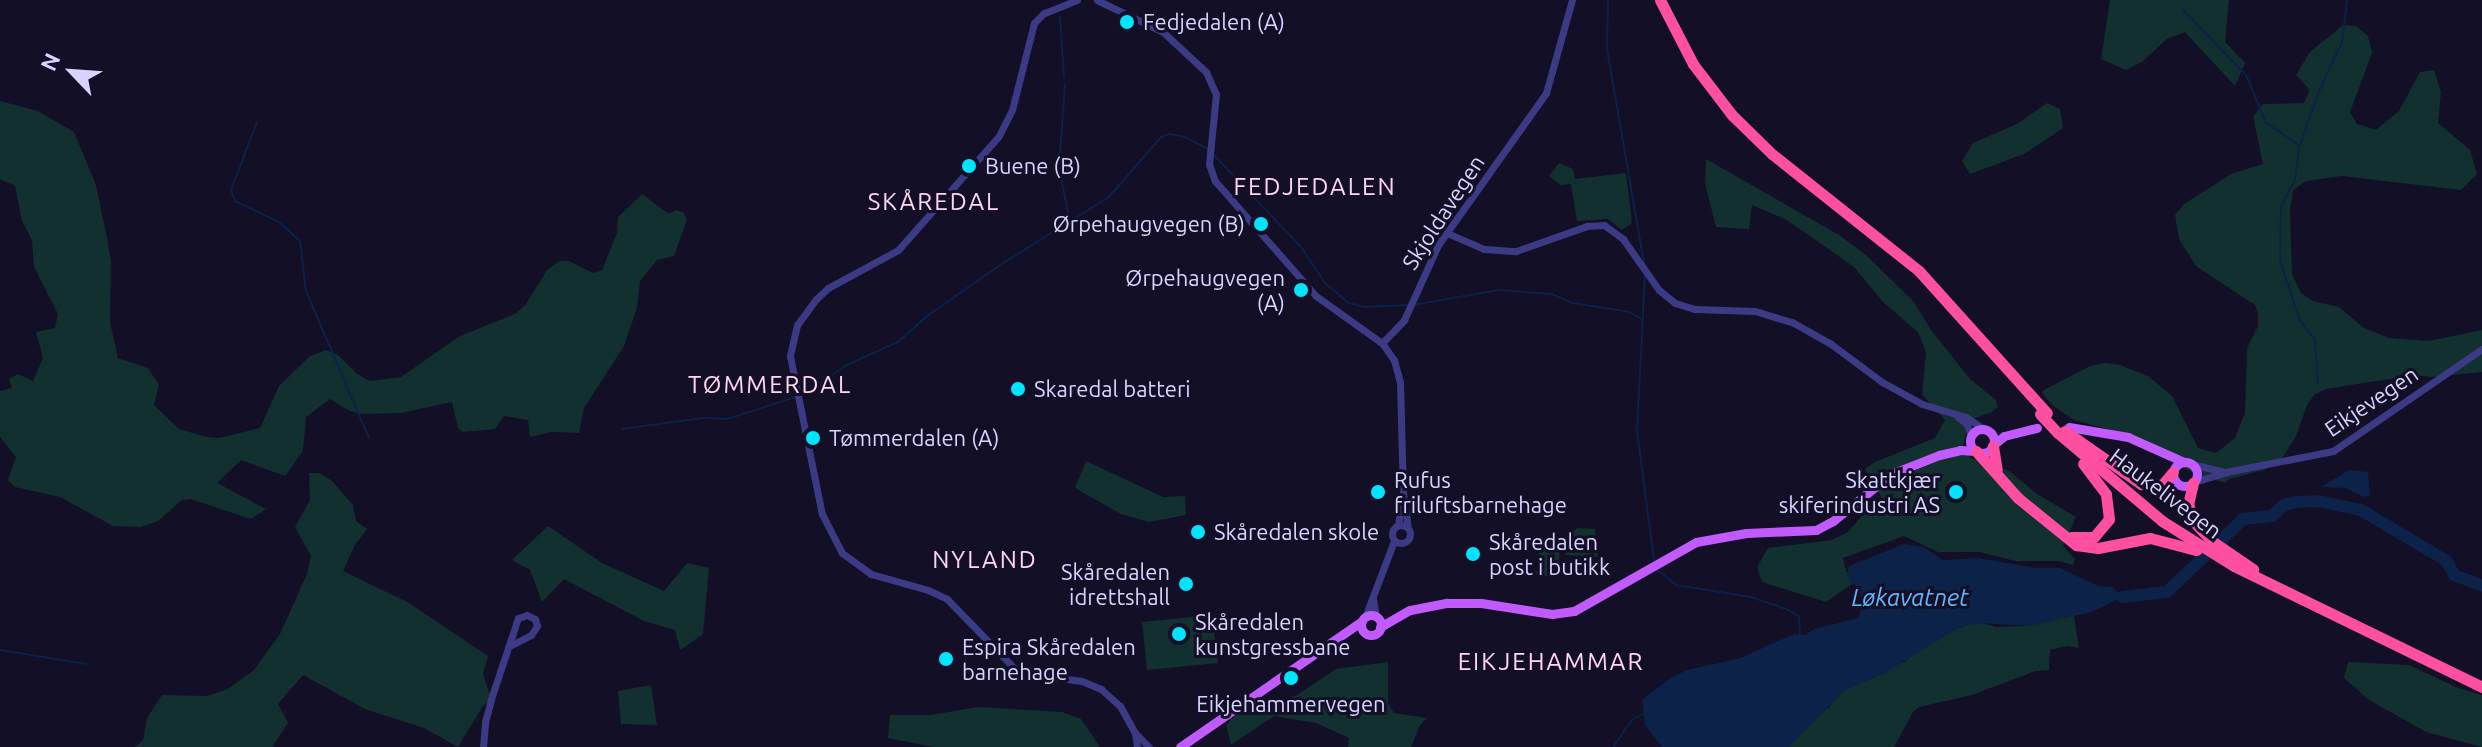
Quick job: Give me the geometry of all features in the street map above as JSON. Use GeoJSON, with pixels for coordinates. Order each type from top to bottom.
{"type":"FeatureCollection","features":[{"type":"Feature","properties":{"kind":"highway","name":"Haukelivegen"},"geometry":{"type":"LineString","coordinates":[[1662,0],[1677,34],[1710,89],[1746,130],[1888,247],[2044,413],[2162,521],[2255,574],[2482,687]]}},
{"type":"Feature","properties":{"kind":"highway"},"geometry":{"type":"LineString","coordinates":[[2064,430],[2141,484],[2162,485],[2173,472]]}},
{"type":"Feature","properties":{"kind":"highway"},"geometry":{"type":"LineString","coordinates":[[2060,531],[2076,539],[2094,537],[2103,530],[2109,512],[2101,485],[2064,430]]}},
{"type":"Feature","properties":{"kind":"highway"},"geometry":{"type":"LineString","coordinates":[[1993,445],[1997,471]]}},
{"type":"Feature","properties":{"kind":"highway"},"geometry":{"type":"LineString","coordinates":[[1975,451],[1997,471],[2018,498],[2076,545],[2091,548],[2144,539],[2169,540],[2191,547],[2239,574],[2255,574]]}},
{"type":"Feature","properties":{"kind":"highway"},"geometry":{"type":"LineString","coordinates":[[2193,483],[2188,504],[2194,522],[2212,541],[2255,574]]}},
{"type":"Feature","properties":{"kind":"highway","name":"Haukelivegen"},"geometry":{"type":"LineString","coordinates":[[2255,574],[2482,679]]}},
{"type":"Feature","properties":{"kind":"main road"},"geometry":{"type":"LineString","coordinates":[[1179,747],[1372,620],[1437,604],[1464,602],[1541,613],[1574,611],[1595,602],[1654,563],[1696,542],[1729,535],[1802,533],[1822,527],[1878,481],[1939,455],[1971,436],[1986,430],[2014,432],[2037,428]]}},
{"type":"Feature","properties":{"kind":"main road"},"geometry":{"type":"LineString","coordinates":[[1986,430],[1993,445]]}},
{"type":"Feature","properties":{"kind":"main road"},"geometry":{"type":"LineString","coordinates":[[2064,430],[2113,432],[2153,447],[2188,463],[2196,471],[2193,483],[2180,486],[2165,456],[2153,447]]}},
{"type":"Feature","properties":{"kind":"main road"},"geometry":{"type":"LineString","coordinates":[[1939,455],[1960,450],[1985,452],[2014,432]]}},
{"type":"Feature","properties":{"kind":"main road"},"geometry":{"type":"LineString","coordinates":[[1971,436],[1975,451]]}},
{"type":"Feature","properties":{"kind":"main road"},"geometry":{"type":"LineString","coordinates":[[2173,472],[2188,463]]}},
{"type":"Feature","properties":{"kind":"main road"},"geometry":{"type":"LineString","coordinates":[[1366,633],[1372,620]]}},
{"type":"Feature","properties":{"kind":"main road"},"geometry":{"type":"LineString","coordinates":[[1343,637],[1375,633],[1372,620]]}},
{"type":"Feature","properties":{"kind":"street"},"geometry":{"type":"LineString","coordinates":[[1077,0],[1044,13],[1034,23],[1012,110],[998,137],[898,250],[828,288],[816,299],[797,325],[790,356],[822,514],[842,553],[871,574],[928,590],[947,599],[1014,668],[1082,681],[1101,689],[1120,706],[1135,733],[1149,747]]}},
{"type":"Feature","properties":{"kind":"street"},"geometry":{"type":"LineString","coordinates":[[1097,0],[1163,32],[1206,72],[1216,94],[1209,164],[1215,181],[1316,296],[1382,343],[1394,360],[1400,382],[1403,493],[1411,537],[1398,542],[1388,563],[1373,598],[1372,620]]}},
{"type":"Feature","properties":{"kind":"street","name":"Skjoldavegen"},"geometry":{"type":"LineString","coordinates":[[1382,343],[1407,315],[1413,294],[1447,233],[1546,93],[1572,0]]}},
{"type":"Feature","properties":{"kind":"street"},"geometry":{"type":"LineString","coordinates":[[1447,233],[1484,249],[1516,251],[1587,226],[1604,225],[1623,239],[1659,290],[1675,303],[1695,309],[1755,311],[1792,322],[1831,344],[1882,382],[1922,404],[1966,417],[1986,430]]}},
{"type":"Feature","properties":{"kind":"street","name":"Eikjevegen"},"geometry":{"type":"LineString","coordinates":[[2193,483],[2226,472],[2333,451],[2482,349]]}},
{"type":"Feature","properties":{"kind":"street"},"geometry":{"type":"LineString","coordinates":[[1957,416],[1967,424],[1971,436]]}},
{"type":"Feature","properties":{"kind":"street","name":"Eikjevegen"},"geometry":{"type":"LineString","coordinates":[[2188,463],[2226,472]]}},
{"type":"Feature","properties":{"kind":"street"},"geometry":{"type":"LineString","coordinates":[[1398,542],[1392,531],[1398,525],[1403,493]]}},
{"type":"Feature","properties":{"kind":"street"},"geometry":{"type":"LineString","coordinates":[[1398,525],[1408,527]]}},
{"type":"Feature","properties":{"kind":"street"},"geometry":{"type":"LineString","coordinates":[[483,747],[485,722],[509,646],[518,618],[527,615],[535,619],[537,626],[531,635],[519,644],[509,646]]}},
{"type":"Feature","properties":{"kind":"street"},"geometry":{"type":"LineString","coordinates":[[1135,733],[1137,747]]}},
{"type":"Feature","properties":{"kind":"green space"},"geometry":{"type":"Polygon","coordinates":[[[2110,0],[2229,0],[2225,42],[2245,63],[2235,86],[2185,32],[2167,39],[2142,62],[2126,70],[2101,59],[2110,0]]]}},
{"type":"Feature","properties":{"kind":"green space"},"geometry":{"type":"Polygon","coordinates":[[[2343,25],[2356,26],[2368,36],[2372,53],[2350,112],[2357,124],[2376,130],[2399,111],[2420,72],[2434,70],[2441,92],[2438,123],[2470,150],[2477,174],[2461,190],[2342,176],[2306,181],[2293,190],[2290,210],[2292,274],[2301,293],[2313,301],[2339,307],[2364,328],[2389,338],[2429,341],[2482,330],[2482,372],[2433,377],[2414,375],[2326,389],[2315,394],[2307,405],[2296,436],[2283,457],[2264,470],[2229,479],[2226,483],[2197,475],[2119,432],[2074,420],[2052,405],[2042,393],[2044,390],[2090,366],[2105,363],[2120,365],[2148,376],[2172,396],[2198,448],[2216,453],[2235,438],[2245,413],[2247,348],[2258,326],[2258,313],[2255,305],[2196,266],[2179,239],[2175,215],[2184,204],[2231,174],[2263,164],[2253,117],[2263,104],[2304,103],[2310,90],[2296,75],[2310,52],[2343,25]]]}},
{"type":"Feature","properties":{"kind":"green space"},"geometry":{"type":"Polygon","coordinates":[[[0,101],[38,111],[74,132],[96,185],[107,238],[111,261],[110,322],[118,358],[148,368],[159,385],[154,405],[179,429],[207,437],[219,438],[260,428],[279,386],[310,356],[326,350],[338,355],[357,374],[370,381],[401,377],[460,336],[515,314],[526,304],[547,270],[559,261],[569,261],[593,273],[602,270],[617,233],[618,217],[642,194],[669,214],[676,210],[683,212],[687,220],[674,256],[657,260],[640,281],[637,308],[624,346],[584,408],[579,433],[551,432],[530,437],[528,420],[504,416],[495,429],[463,432],[458,428],[452,402],[401,413],[363,414],[350,411],[330,399],[306,417],[303,451],[285,476],[241,460],[217,483],[266,509],[251,519],[191,499],[182,500],[158,521],[141,527],[113,526],[60,497],[15,487],[8,480],[16,457],[0,437],[0,391],[12,388],[9,379],[18,374],[33,381],[43,358],[36,332],[55,328],[58,314],[34,267],[32,240],[22,221],[15,186],[0,179],[0,101]]]}},
{"type":"Feature","properties":{"kind":"green space"},"geometry":{"type":"Polygon","coordinates":[[[2047,103],[2060,109],[2063,128],[2024,154],[1970,174],[1962,161],[1973,143],[2017,124],[2047,103]]]}},
{"type":"Feature","properties":{"kind":"green space"},"geometry":{"type":"Polygon","coordinates":[[[1706,159],[1839,235],[1865,254],[1914,302],[1931,330],[1970,379],[1996,400],[1998,407],[1992,412],[1970,420],[1962,449],[1971,458],[2009,471],[2037,494],[2076,517],[2063,546],[2075,559],[2073,565],[2059,561],[2015,561],[1980,552],[1938,552],[1904,536],[1843,558],[1846,571],[1858,580],[1826,602],[1762,582],[1757,567],[1768,548],[1832,540],[1848,532],[1874,502],[1883,500],[1865,469],[1935,438],[1945,420],[1922,394],[1926,352],[1918,332],[1884,303],[1854,267],[1787,220],[1752,205],[1749,229],[1716,227],[1705,183],[1706,159]]]}},
{"type":"Feature","properties":{"kind":"green space"},"geometry":{"type":"Polygon","coordinates":[[[1559,163],[1573,169],[1575,179],[1626,173],[1632,223],[1622,230],[1608,219],[1577,221],[1571,184],[1560,185],[1549,176],[1559,163]]]}},
{"type":"Feature","properties":{"kind":"green space"},"geometry":{"type":"Polygon","coordinates":[[[1086,461],[1163,497],[1185,496],[1186,515],[1149,522],[1121,514],[1075,488],[1086,461]]]}},
{"type":"Feature","properties":{"kind":"green space"},"geometry":{"type":"Polygon","coordinates":[[[309,473],[319,473],[332,481],[353,505],[356,521],[367,529],[355,545],[343,571],[409,603],[488,656],[483,674],[489,692],[495,698],[483,706],[458,747],[424,728],[365,709],[303,675],[278,704],[288,723],[272,747],[135,747],[143,740],[147,718],[162,695],[207,696],[228,689],[254,670],[280,634],[307,574],[311,556],[295,527],[310,500],[309,473]]]}},
{"type":"Feature","properties":{"kind":"green space"},"geometry":{"type":"Polygon","coordinates":[[[548,526],[602,563],[664,591],[687,563],[709,568],[703,634],[680,650],[675,630],[644,621],[564,579],[542,602],[530,570],[512,560],[548,526]]]}},
{"type":"Feature","properties":{"kind":"green space"},"geometry":{"type":"Polygon","coordinates":[[[1577,528],[1595,529],[1598,557],[1565,555],[1566,539],[1577,528]]]}},
{"type":"Feature","properties":{"kind":"green space"},"geometry":{"type":"Polygon","coordinates":[[[1540,543],[1561,546],[1556,578],[1536,575],[1540,543]]]}},
{"type":"Feature","properties":{"kind":"green space"},"geometry":{"type":"Polygon","coordinates":[[[2073,610],[2079,648],[2067,646],[2050,650],[2049,670],[2035,671],[1972,695],[1919,707],[1913,712],[1894,747],[1761,747],[1830,707],[1842,686],[1879,665],[1905,662],[1927,638],[1978,622],[1996,627],[2027,626],[2073,610]]]}},
{"type":"Feature","properties":{"kind":"green space","name":"Skåredalen kunstgressbane"},"geometry":{"type":"Polygon","coordinates":[[[1212,615],[1218,663],[1147,670],[1142,622],[1212,615]]]}},
{"type":"Feature","properties":{"kind":"green space"},"geometry":{"type":"Polygon","coordinates":[[[1388,662],[1388,704],[1394,713],[1427,718],[1420,725],[1411,747],[1348,747],[1349,738],[1316,723],[1274,716],[1231,745],[1226,725],[1236,715],[1297,695],[1336,669],[1388,662]]]}},
{"type":"Feature","properties":{"kind":"green space"},"geometry":{"type":"Polygon","coordinates":[[[2348,662],[2409,665],[2458,688],[2482,695],[2482,747],[2426,732],[2369,700],[2344,678],[2348,662]]]}},
{"type":"Feature","properties":{"kind":"green space"},"geometry":{"type":"Polygon","coordinates":[[[651,685],[657,725],[621,724],[618,691],[651,685]]]}},
{"type":"Feature","properties":{"kind":"green space"},"geometry":{"type":"Polygon","coordinates":[[[978,707],[1062,712],[1081,719],[1100,747],[934,747],[888,738],[890,715],[931,715],[978,707]]]}},
{"type":"Feature","properties":{"kind":"water"},"geometry":{"type":"Polygon","coordinates":[[[2349,470],[2368,472],[2370,495],[2364,497],[2345,488],[2321,487],[2349,470]]]}},
{"type":"Feature","properties":{"kind":"water","name":"Løkavatnet"},"geometry":{"type":"Polygon","coordinates":[[[1904,544],[1923,547],[1943,560],[1978,558],[2035,568],[2060,568],[2098,586],[2113,587],[2122,597],[2092,612],[2028,626],[1981,623],[1960,627],[1883,674],[1845,690],[1789,747],[1662,747],[1645,725],[1642,700],[1669,679],[1687,670],[1740,658],[1794,634],[1805,635],[1814,629],[1858,618],[1862,607],[1859,589],[1847,577],[1849,566],[1904,544]]]}},
{"type":"Feature","properties":{"kind":"waterway"},"geometry":{"type":"LineString","coordinates":[[1608,0],[1607,49],[1644,263]]}},
{"type":"Feature","properties":{"kind":"waterway"},"geometry":{"type":"LineString","coordinates":[[2318,384],[2315,340],[2300,321],[2280,260],[2281,207],[2295,179],[2300,145],[2319,91],[2342,42],[2347,0]]}},
{"type":"Feature","properties":{"kind":"waterway"},"geometry":{"type":"LineString","coordinates":[[2183,10],[2246,75],[2266,123],[2299,145]]}},
{"type":"Feature","properties":{"kind":"waterway"},"geometry":{"type":"LineString","coordinates":[[1060,17],[1064,77]]}},
{"type":"Feature","properties":{"kind":"waterway"},"geometry":{"type":"LineString","coordinates":[[1065,84],[1059,169],[1070,221]]}},
{"type":"Feature","properties":{"kind":"waterway"},"geometry":{"type":"LineString","coordinates":[[257,122],[231,190],[235,201],[279,222],[300,241],[306,291],[369,438]]}},
{"type":"Feature","properties":{"kind":"waterway"},"geometry":{"type":"LineString","coordinates":[[802,395],[847,365],[898,342],[927,316],[1000,265],[1109,197],[1161,137],[1170,134],[1185,137],[1208,149]]}},
{"type":"Feature","properties":{"kind":"waterway"},"geometry":{"type":"LineString","coordinates":[[1213,154],[1301,247],[1325,283],[1349,303],[1364,307],[1407,305]]}},
{"type":"Feature","properties":{"kind":"waterway"},"geometry":{"type":"LineString","coordinates":[[1645,274],[1637,431],[1654,561]]}},
{"type":"Feature","properties":{"kind":"waterway"},"geometry":{"type":"LineString","coordinates":[[1413,305],[1499,290],[1552,294],[1572,303],[1630,312],[1641,319]]}},
{"type":"Feature","properties":{"kind":"waterway"},"geometry":{"type":"LineString","coordinates":[[622,429],[703,418],[727,419],[796,397]]}},
{"type":"Feature","properties":{"kind":"waterway"},"geometry":{"type":"LineString","coordinates":[[2122,597],[2167,592],[2243,519],[2272,516],[2284,505],[2295,502],[2319,501],[2361,510],[2447,561],[2454,575],[2482,586]]}},
{"type":"Feature","properties":{"kind":"waterway"},"geometry":{"type":"LineString","coordinates":[[1655,568],[1676,585],[1751,597],[1788,610],[1799,616],[1800,635]]}},
{"type":"Feature","properties":{"kind":"waterway"},"geometry":{"type":"LineString","coordinates":[[0,650],[87,664]]}},
{"type":"Feature","properties":{"kind":"waterway"},"geometry":{"type":"LineString","coordinates":[[1613,747],[1632,720],[1644,713]]}},
{"type":"Feature","properties":{"kind":"place","name":"Fedjedalen (A)"},"geometry":{"type":"Point","coordinates":[1127,22]}},
{"type":"Feature","properties":{"kind":"place","name":"Buene (B)"},"geometry":{"type":"Point","coordinates":[969,166]}},
{"type":"Feature","properties":{"kind":"place","name":"Ørpehaugvegen (B)"},"geometry":{"type":"Point","coordinates":[1261,224]}},
{"type":"Feature","properties":{"kind":"place","name":"Ørpehaugvegen (A)"},"geometry":{"type":"Point","coordinates":[1301,290]}},
{"type":"Feature","properties":{"kind":"place","name":"Skaredal batteri"},"geometry":{"type":"Point","coordinates":[1018,389]}},
{"type":"Feature","properties":{"kind":"place","name":"Tømmerdalen (A)"},"geometry":{"type":"Point","coordinates":[813,438]}},
{"type":"Feature","properties":{"kind":"place","name":"Rufus friluftsbarnehage"},"geometry":{"type":"Point","coordinates":[1378,492]}},
{"type":"Feature","properties":{"kind":"place","name":"Skattkjær skiferindustri AS"},"geometry":{"type":"Point","coordinates":[1956,492]}},
{"type":"Feature","properties":{"kind":"place","name":"Skåredalen skole"},"geometry":{"type":"Point","coordinates":[1198,532]}},
{"type":"Feature","properties":{"kind":"place","name":"Skåredalen post i butikk"},"geometry":{"type":"Point","coordinates":[1473,554]}},
{"type":"Feature","properties":{"kind":"place","name":"Skåredalen idrettshall"},"geometry":{"type":"Point","coordinates":[1186,584]}},
{"type":"Feature","properties":{"kind":"place","name":"Skåredalen kunstgressbane"},"geometry":{"type":"Point","coordinates":[1179,634]}},
{"type":"Feature","properties":{"kind":"place","name":"Espira Skåredalen barnehage"},"geometry":{"type":"Point","coordinates":[946,659]}},
{"type":"Feature","properties":{"kind":"place","name":"Eikjehammervegen"},"geometry":{"type":"Point","coordinates":[1291,678]}},
{"type":"Feature","properties":{"kind":"district","name":"FEDJEDALEN"},"geometry":{"type":"Point","coordinates":[1315,187]}},
{"type":"Feature","properties":{"kind":"district","name":"SKÅREDAL"},"geometry":{"type":"Point","coordinates":[934,202]}},
{"type":"Feature","properties":{"kind":"district","name":"TØMMERDAL"},"geometry":{"type":"Point","coordinates":[770,385]}},
{"type":"Feature","properties":{"kind":"district","name":"NYLAND"},"geometry":{"type":"Point","coordinates":[985,560]}},
{"type":"Feature","properties":{"kind":"district","name":"EIKJEHAMMAR"},"geometry":{"type":"Point","coordinates":[1551,662]}}]}
